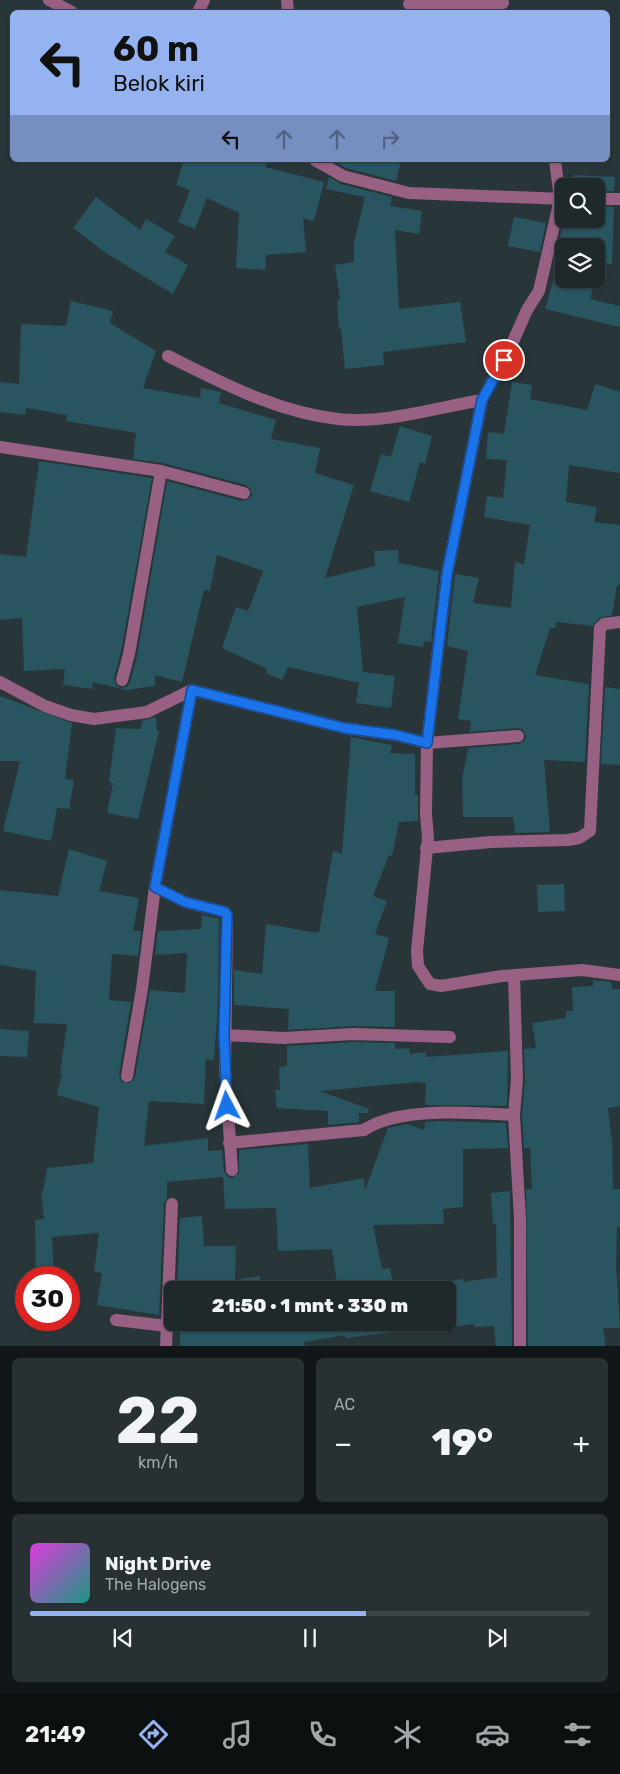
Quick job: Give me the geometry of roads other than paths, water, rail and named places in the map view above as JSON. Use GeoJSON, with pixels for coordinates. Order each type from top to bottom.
{"type":"FeatureCollection","features":[{"type":"Feature","properties":{"kind":"street"},"geometry":{"type":"LineString","coordinates":[[49,0],[68,10]]}},
{"type":"Feature","properties":{"kind":"street"},"geometry":{"type":"LineString","coordinates":[[409,4],[504,5]]}},
{"type":"Feature","properties":{"kind":"street"},"geometry":{"type":"LineString","coordinates":[[318,162],[343,176],[409,193],[555,199]]}},
{"type":"Feature","properties":{"kind":"street"},"geometry":{"type":"LineString","coordinates":[[556,162],[559,178]]}},
{"type":"Feature","properties":{"kind":"street"},"geometry":{"type":"LineString","coordinates":[[605,199],[620,199]]}},
{"type":"Feature","properties":{"kind":"street"},"geometry":{"type":"LineString","coordinates":[[555,227],[539,291],[527,310],[511,346],[482,400],[447,574],[427,743],[426,814],[428,838],[417,951],[418,966],[430,984],[441,986],[514,975],[582,970],[620,975]]}},
{"type":"Feature","properties":{"kind":"street"},"geometry":{"type":"LineString","coordinates":[[168,356],[235,390],[285,409],[339,419],[383,418],[482,400]]}},
{"type":"Feature","properties":{"kind":"street"},"geometry":{"type":"LineString","coordinates":[[0,447],[161,471],[244,493]]}},
{"type":"Feature","properties":{"kind":"street"},"geometry":{"type":"LineString","coordinates":[[122,680],[129,654],[161,471]]}},
{"type":"Feature","properties":{"kind":"street"},"geometry":{"type":"LineString","coordinates":[[426,848],[492,842],[568,840],[579,838],[590,831],[600,628],[604,624],[620,622]]}},
{"type":"Feature","properties":{"kind":"street"},"geometry":{"type":"LineString","coordinates":[[0,682],[45,706],[71,715],[94,719],[147,712],[192,690],[344,728],[396,735],[427,743],[518,736]]}},
{"type":"Feature","properties":{"kind":"street"},"geometry":{"type":"LineString","coordinates":[[127,1076],[142,988],[155,887],[192,690]]}},
{"type":"Feature","properties":{"kind":"street"},"geometry":{"type":"LineString","coordinates":[[155,887],[185,902],[225,912],[227,915],[224,1035],[232,1170]]}},
{"type":"Feature","properties":{"kind":"street"},"geometry":{"type":"LineString","coordinates":[[514,975],[517,1079],[514,1115],[520,1220],[520,1346]]}},
{"type":"Feature","properties":{"kind":"street"},"geometry":{"type":"LineString","coordinates":[[224,1035],[284,1038],[353,1034],[450,1038]]}},
{"type":"Feature","properties":{"kind":"street"},"geometry":{"type":"LineString","coordinates":[[229,1143],[364,1130],[381,1120],[404,1115],[441,1113],[514,1115]]}},
{"type":"Feature","properties":{"kind":"street"},"geometry":{"type":"LineString","coordinates":[[169,1281],[172,1204]]}},
{"type":"Feature","properties":{"kind":"street"},"geometry":{"type":"LineString","coordinates":[[116,1320],[164,1326]]}},
{"type":"Feature","properties":{"kind":"street"},"geometry":{"type":"LineString","coordinates":[[166,1346],[167,1331]]}}]}
